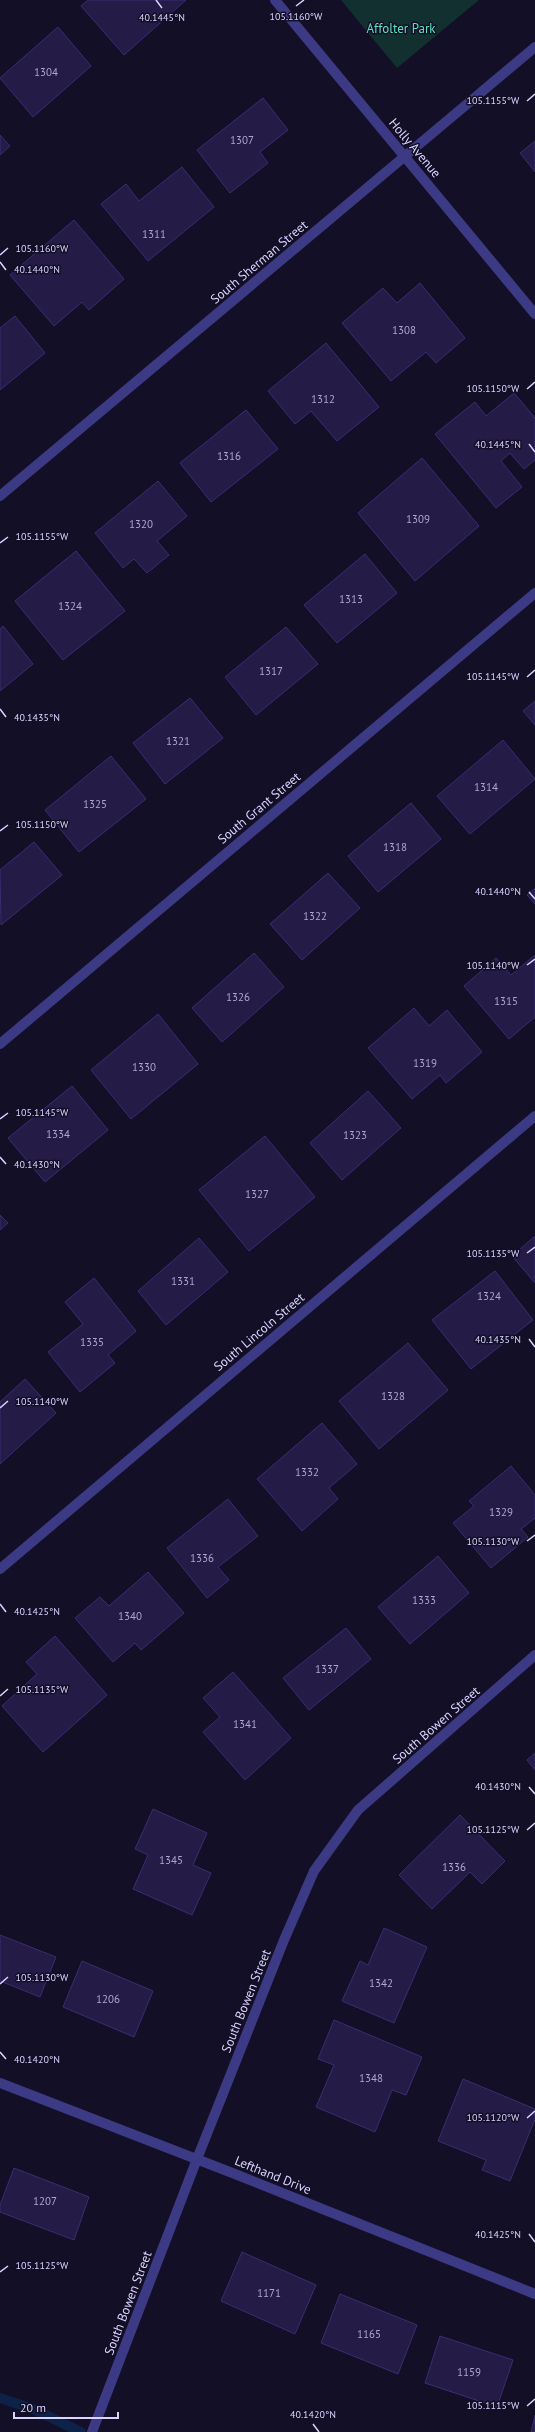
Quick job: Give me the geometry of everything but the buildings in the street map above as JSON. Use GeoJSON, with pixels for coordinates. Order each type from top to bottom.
{"type":"FeatureCollection","features":[{"type":"Feature","properties":{"kind":"street","name":"Holly Avenue"},"geometry":{"type":"LineString","coordinates":[[275,0],[535,314]]}},
{"type":"Feature","properties":{"kind":"street","name":"South Sherman Street"},"geometry":{"type":"LineString","coordinates":[[0,496],[535,47]]}},
{"type":"Feature","properties":{"kind":"street","name":"South Grant Street"},"geometry":{"type":"LineString","coordinates":[[0,1044],[535,593]]}},
{"type":"Feature","properties":{"kind":"street","name":"South Lincoln Street"},"geometry":{"type":"LineString","coordinates":[[0,1569],[535,1116]]}},
{"type":"Feature","properties":{"kind":"street","name":"South Bowen Street"},"geometry":{"type":"LineString","coordinates":[[92,2432],[197,2159],[284,1940],[314,1871],[358,1810],[535,1655]]}},
{"type":"Feature","properties":{"kind":"street","name":"Lefthand Drive"},"geometry":{"type":"LineString","coordinates":[[0,2083],[197,2159],[535,2294]]}},
{"type":"Feature","properties":{"kind":"green space","name":"Affolter Park"},"geometry":{"type":"Polygon","coordinates":[[[341,0],[479,0],[397,68],[341,0]]]}},
{"type":"Feature","properties":{"kind":"waterway"},"geometry":{"type":"LineString","coordinates":[[0,2398],[33,2409],[81,2432]]}}]}
